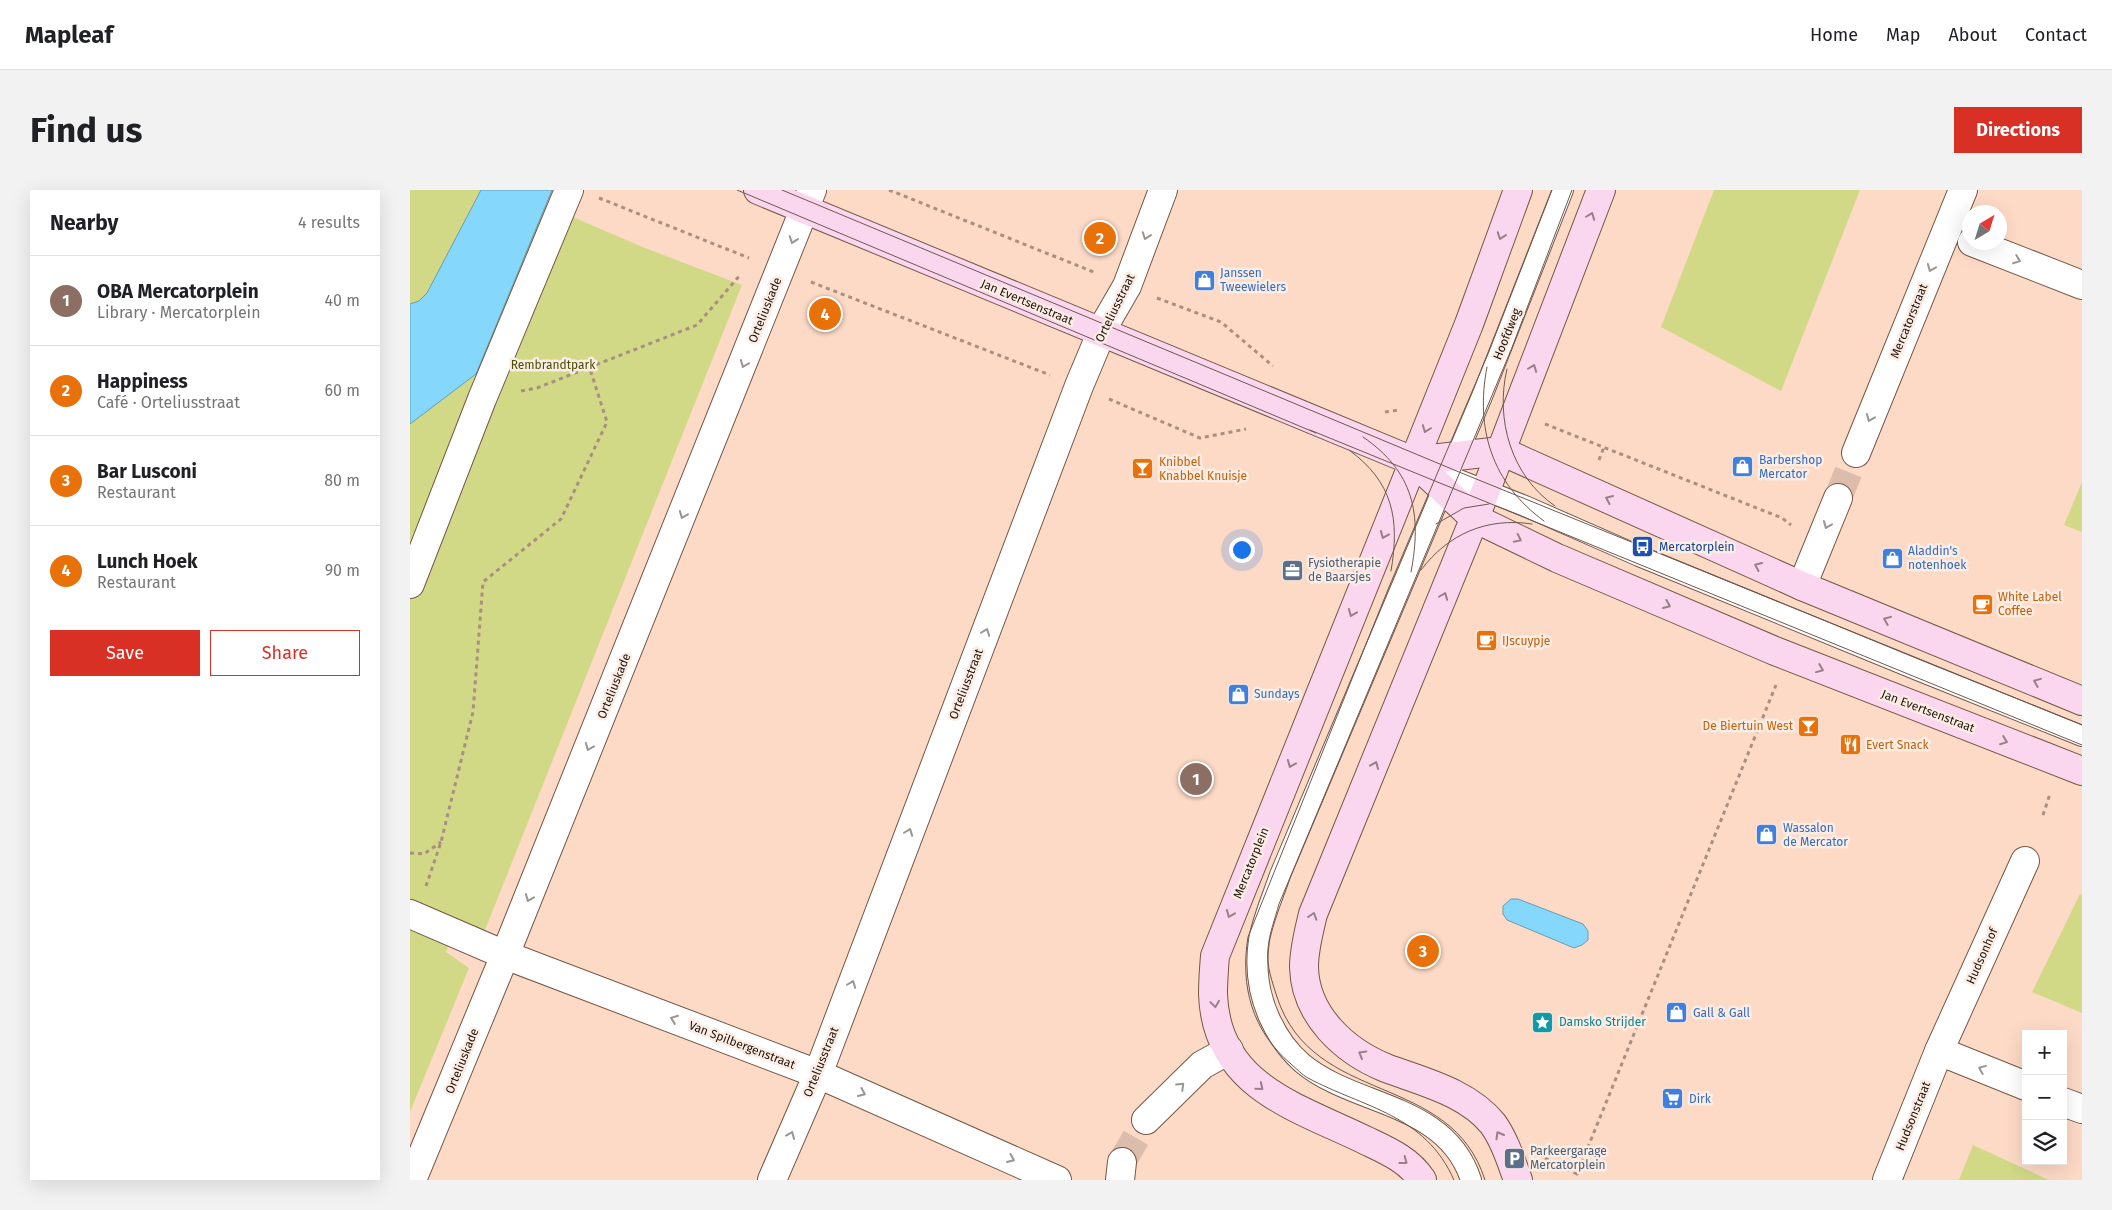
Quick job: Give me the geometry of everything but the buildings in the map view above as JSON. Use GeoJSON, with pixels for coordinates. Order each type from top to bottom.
{"type":"FeatureCollection","features":[{"type":"Feature","properties":{"kind":"street"},"geometry":{"type":"LineString","coordinates":[[410,584],[482,399],[569,190]]}},
{"type":"Feature","properties":{"kind":"street","name":"Jan Evertsenstraat"},"geometry":{"type":"LineString","coordinates":[[758,190],[808,200],[1102,332],[1297,415],[1415,458]]}},
{"type":"Feature","properties":{"kind":"street","name":"Orteliusstraat"},"geometry":{"type":"LineString","coordinates":[[772,1180],[818,1074],[1079,386],[1102,332],[1127,286],[1163,190]]}},
{"type":"Feature","properties":{"kind":"street"},"geometry":{"type":"LineString","coordinates":[[1474,518],[1448,473],[1415,458],[1518,190]]}},
{"type":"Feature","properties":{"kind":"street"},"geometry":{"type":"LineString","coordinates":[[1518,1180],[1508,1151],[1492,1124],[1470,1104],[1449,1091],[1383,1067],[1347,1046],[1328,1030],[1308,993],[1304,968],[1307,938],[1313,914],[1486,490],[1601,190]]}},
{"type":"Feature","properties":{"kind":"street","name":"Mercatorstraat"},"geometry":{"type":"LineString","coordinates":[[1963,190],[1963,205]]}},
{"type":"Feature","properties":{"kind":"street","name":"Orteliuskade"},"geometry":{"type":"LineString","coordinates":[[412,1180],[506,955],[808,200]]}},
{"type":"Feature","properties":{"kind":"street","name":"Mercatorstraat"},"geometry":{"type":"LineString","coordinates":[[1856,453],[1962,239]]}},
{"type":"Feature","properties":{"kind":"street"},"geometry":{"type":"LineString","coordinates":[[1991,250],[2082,285]]}},
{"type":"Feature","properties":{"kind":"street"},"geometry":{"type":"LineString","coordinates":[[1448,473],[1500,451],[1802,586],[2082,701]]}},
{"type":"Feature","properties":{"kind":"street","name":"Mercatorplein"},"geometry":{"type":"LineString","coordinates":[[1415,458],[1220,939],[1215,956],[1213,994],[1217,1023],[1229,1050],[1246,1076],[1263,1090],[1296,1110],[1392,1153],[1415,1170],[1422,1180]]}},
{"type":"Feature","properties":{"kind":"street"},"geometry":{"type":"LineString","coordinates":[[1802,586],[1838,498]]}},
{"type":"Feature","properties":{"kind":"street","name":"Jan Evertsenstraat"},"geometry":{"type":"LineString","coordinates":[[1474,518],[1557,558],[1775,651],[2082,771]]}},
{"type":"Feature","properties":{"kind":"street","name":"Hudsonhof"},"geometry":{"type":"LineString","coordinates":[[1939,1051],[2024,861]]}},
{"type":"Feature","properties":{"kind":"street","name":"Van Spilbergenstraat"},"geometry":{"type":"LineString","coordinates":[[413,915],[506,955],[818,1074],[1057,1180]]}},
{"type":"Feature","properties":{"kind":"street"},"geometry":{"type":"LineString","coordinates":[[1146,1120],[1202,1065],[1229,1050]]}},
{"type":"Feature","properties":{"kind":"street"},"geometry":{"type":"LineString","coordinates":[[1939,1051],[2022,1084]]}},
{"type":"Feature","properties":{"kind":"street","name":"Hudsonstraat"},"geometry":{"type":"LineString","coordinates":[[1887,1180],[1939,1051]]}},
{"type":"Feature","properties":{"kind":"street"},"geometry":{"type":"LineString","coordinates":[[2067,1103],[2082,1109]]}},
{"type":"Feature","properties":{"kind":"lane","name":"Hoofdweg"},"geometry":{"type":"LineString","coordinates":[[1448,473],[1483,394],[1563,190]]}},
{"type":"Feature","properties":{"kind":"lane"},"geometry":{"type":"LineString","coordinates":[[1471,1180],[1459,1154],[1443,1136],[1421,1121],[1332,1081],[1303,1064],[1284,1045],[1270,1021],[1262,1001],[1257,971],[1260,938],[1280,875],[1448,473],[1881,655],[2082,736]]}},
{"type":"Feature","properties":{"kind":"path"},"geometry":{"type":"LineString","coordinates":[[889,190],[1221,322],[1277,370]]}},
{"type":"Feature","properties":{"kind":"path"},"geometry":{"type":"LineString","coordinates":[[603,199],[753,260]]}},
{"type":"Feature","properties":{"kind":"path"},"geometry":{"type":"LineString","coordinates":[[413,915],[441,842],[472,712],[483,582],[561,519],[607,422],[590,366],[697,325],[747,267]]}},
{"type":"Feature","properties":{"kind":"path"},"geometry":{"type":"LineString","coordinates":[[781,270],[1079,386],[1200,438],[1288,420],[1297,415]]}},
{"type":"Feature","properties":{"kind":"path"},"geometry":{"type":"LineString","coordinates":[[1382,413],[1436,404]]}},
{"type":"Feature","properties":{"kind":"path"},"geometry":{"type":"LineString","coordinates":[[1516,414],[1570,432],[1782,518],[1801,533],[1816,552]]}},
{"type":"Feature","properties":{"kind":"path"},"geometry":{"type":"LineString","coordinates":[[1541,1156],[1577,1174],[1779,678]]}},
{"type":"Feature","properties":{"kind":"path"},"geometry":{"type":"LineString","coordinates":[[2043,815],[2046,807]]}},
{"type":"Feature","properties":{"kind":"path"},"geometry":{"type":"LineString","coordinates":[[410,853],[424,854],[441,842]]}},
{"type":"Feature","properties":{"kind":"green space","name":"Rembrandtpark"},"geometry":{"type":"Polygon","coordinates":[[[410,190],[510,190],[645,248],[742,285],[481,940],[456,928],[446,952],[469,968],[410,1112],[410,190]]]}},
{"type":"Feature","properties":{"kind":"green space"},"geometry":{"type":"Polygon","coordinates":[[[1714,190],[1860,190],[1781,391],[1661,327],[1714,190]]]}},
{"type":"Feature","properties":{"kind":"green space"},"geometry":{"type":"Polygon","coordinates":[[[2082,482],[2082,532],[2064,525],[2082,482]]]}},
{"type":"Feature","properties":{"kind":"green space"},"geometry":{"type":"Polygon","coordinates":[[[2080,894],[2082,895],[2082,1013],[2032,992],[2080,894]]]}},
{"type":"Feature","properties":{"kind":"green space"},"geometry":{"type":"Polygon","coordinates":[[[1973,1145],[2049,1180],[1959,1180],[1973,1145]]]}},
{"type":"Feature","properties":{"kind":"water"},"geometry":{"type":"Polygon","coordinates":[[[481,190],[552,190],[476,374],[410,424],[410,304],[419,301],[427,293],[481,190]]]}},
{"type":"Feature","properties":{"kind":"water"},"geometry":{"type":"Polygon","coordinates":[[[1511,899],[1518,899],[1583,924],[1588,931],[1588,940],[1574,948],[1507,920],[1503,914],[1503,906],[1511,899]]]}},
{"type":"Feature","properties":{"kind":"tunnel"},"geometry":{"type":"LineString","coordinates":[[1838,498],[1856,453]]}},
{"type":"Feature","properties":{"kind":"tunnel"},"geometry":{"type":"LineString","coordinates":[[1122,1162],[1146,1120]]}},
{"type":"Feature","properties":{"kind":"tram line"},"geometry":{"type":"LineString","coordinates":[[737,190],[1316,433]]}},
{"type":"Feature","properties":{"kind":"tram line"},"geometry":{"type":"LineString","coordinates":[[782,190],[1459,472],[2082,725]]}},
{"type":"Feature","properties":{"kind":"tram line"},"geometry":{"type":"LineString","coordinates":[[1454,1180],[1442,1158],[1427,1140],[1410,1127],[1371,1106],[1308,1078],[1278,1051],[1258,1022],[1252,1006],[1248,990],[1246,955],[1248,937],[1389,587],[1488,354],[1552,190]]}},
{"type":"Feature","properties":{"kind":"tram line"},"geometry":{"type":"LineString","coordinates":[[1485,1180],[1468,1145],[1443,1121],[1414,1103],[1350,1075],[1320,1057],[1295,1032],[1277,997],[1271,979],[1268,949],[1279,904],[1511,350],[1572,190]]}},
{"type":"Feature","properties":{"kind":"tram line"},"geometry":{"type":"LineString","coordinates":[[1487,367],[1484,412],[1486,433],[1492,453],[1500,472],[1511,490],[1544,521]]}},
{"type":"Feature","properties":{"kind":"tram line"},"geometry":{"type":"LineString","coordinates":[[1507,369],[1503,407],[1510,445],[1517,463],[1527,479],[1540,494],[1555,506]]}},
{"type":"Feature","properties":{"kind":"tram line"},"geometry":{"type":"LineString","coordinates":[[1310,430],[2082,745]]}},
{"type":"Feature","properties":{"kind":"tram line"},"geometry":{"type":"LineString","coordinates":[[1363,437],[1380,450],[1394,465],[1404,480],[1410,496],[1414,513],[1415,531],[1411,572]]}},
{"type":"Feature","properties":{"kind":"tram line"},"geometry":{"type":"LineString","coordinates":[[1349,450],[1364,462],[1375,475],[1390,503],[1394,535],[1391,571]]}},
{"type":"Feature","properties":{"kind":"tram line"},"geometry":{"type":"LineString","coordinates":[[1436,524],[1464,508],[1489,504]]}},
{"type":"Feature","properties":{"kind":"tram line"},"geometry":{"type":"LineString","coordinates":[[1421,570],[1443,547],[1470,531],[1499,523],[1532,524]]}},
{"type":"Feature","properties":{"kind":"place","name":"Happiness"},"geometry":{"type":"Point","coordinates":[1100,238]}},
{"type":"Feature","properties":{"kind":"place","name":"Janssen Tweewielers"},"geometry":{"type":"Point","coordinates":[1204,280]}},
{"type":"Feature","properties":{"kind":"place","name":"Lunch Hoek"},"geometry":{"type":"Point","coordinates":[825,314]}},
{"type":"Feature","properties":{"kind":"place","name":"Barbershop Mercator"},"geometry":{"type":"Point","coordinates":[1743,467]}},
{"type":"Feature","properties":{"kind":"place","name":"Knibbel Knabbel Knuisje"},"geometry":{"type":"Point","coordinates":[1143,469]}},
{"type":"Feature","properties":{"kind":"place","name":"Mercatorplein"},"geometry":{"type":"Point","coordinates":[1643,547]}},
{"type":"Feature","properties":{"kind":"place","name":"Aladdin's notenhoek"},"geometry":{"type":"Point","coordinates":[1892,558]}},
{"type":"Feature","properties":{"kind":"place","name":"Fysiotherapie de Baarsjes"},"geometry":{"type":"Point","coordinates":[1292,570]}},
{"type":"Feature","properties":{"kind":"place","name":"White Label Coffee"},"geometry":{"type":"Point","coordinates":[1982,604]}},
{"type":"Feature","properties":{"kind":"place","name":"IJscuypje"},"geometry":{"type":"Point","coordinates":[1486,641]}},
{"type":"Feature","properties":{"kind":"place","name":"Sundays"},"geometry":{"type":"Point","coordinates":[1238,694]}},
{"type":"Feature","properties":{"kind":"place","name":"De Biertuin West"},"geometry":{"type":"Point","coordinates":[1809,726]}},
{"type":"Feature","properties":{"kind":"place","name":"Evert Snack"},"geometry":{"type":"Point","coordinates":[1850,745]}},
{"type":"Feature","properties":{"kind":"place","name":"OBA Mercatorplein"},"geometry":{"type":"Point","coordinates":[1196,779]}},
{"type":"Feature","properties":{"kind":"place","name":"Wassalon de Mercator"},"geometry":{"type":"Point","coordinates":[1767,835]}},
{"type":"Feature","properties":{"kind":"place","name":"Bar Lusconi"},"geometry":{"type":"Point","coordinates":[1423,951]}},
{"type":"Feature","properties":{"kind":"place","name":"Gall & Gall"},"geometry":{"type":"Point","coordinates":[1677,1013]}},
{"type":"Feature","properties":{"kind":"place","name":"Damsko Strijder"},"geometry":{"type":"Point","coordinates":[1543,1022]}},
{"type":"Feature","properties":{"kind":"place","name":"Dirk"},"geometry":{"type":"Point","coordinates":[1673,1099]}},
{"type":"Feature","properties":{"kind":"place","name":"Parkeergarage Mercatorplein"},"geometry":{"type":"Point","coordinates":[1514,1158]}}]}
